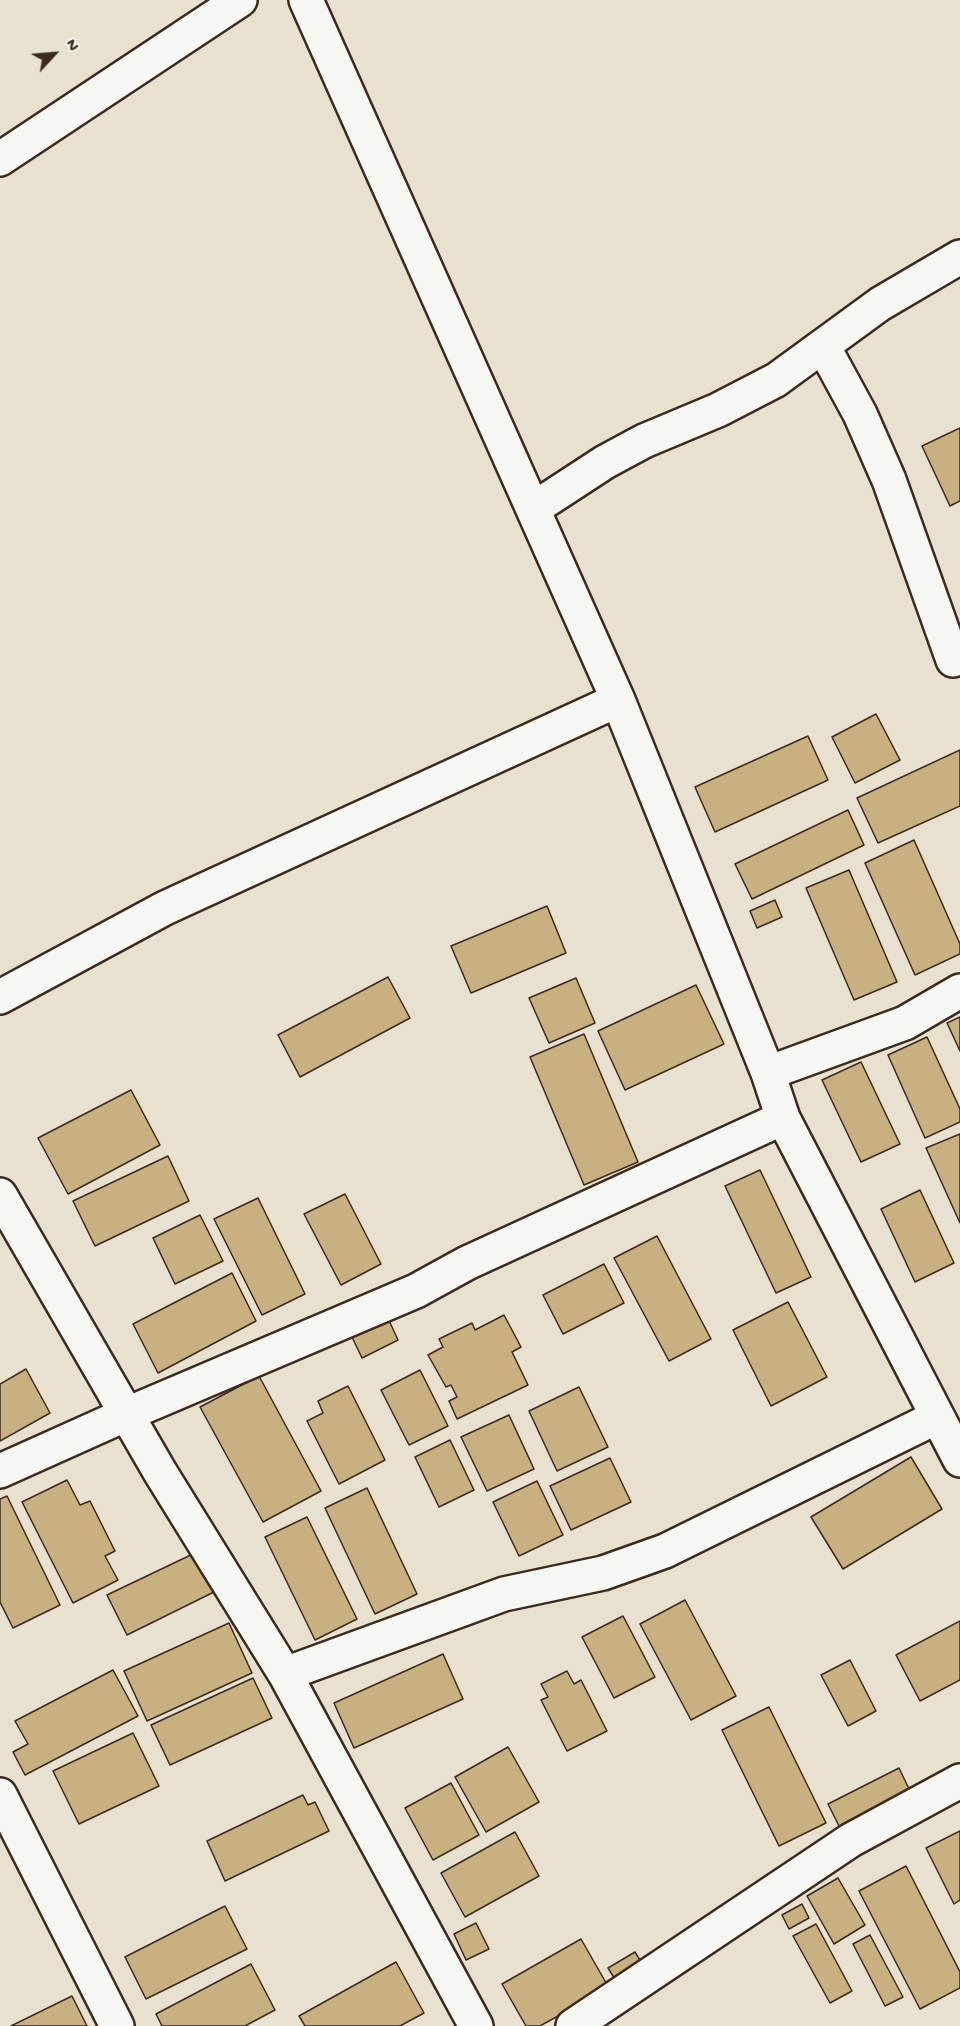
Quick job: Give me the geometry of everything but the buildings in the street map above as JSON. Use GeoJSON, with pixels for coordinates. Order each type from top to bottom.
{"type":"FeatureCollection","features":[{"type":"Feature","properties":{"kind":"street"},"geometry":{"type":"LineString","coordinates":[[0,159],[240,0]]}},
{"type":"Feature","properties":{"kind":"street"},"geometry":{"type":"LineString","coordinates":[[306,0],[618,700],[768,1072],[783,1118],[960,1460]]}},
{"type":"Feature","properties":{"kind":"street"},"geometry":{"type":"LineString","coordinates":[[533,509],[605,462],[644,441],[718,410],[776,380],[880,304],[960,257]]}},
{"type":"Feature","properties":{"kind":"street"},"geometry":{"type":"LineString","coordinates":[[823,346],[860,414],[889,480],[953,660]]}},
{"type":"Feature","properties":{"kind":"street"},"geometry":{"type":"LineString","coordinates":[[0,997],[165,908],[618,700]]}},
{"type":"Feature","properties":{"kind":"street"},"geometry":{"type":"LineString","coordinates":[[768,1072],[905,1023],[960,991]]}},
{"type":"Feature","properties":{"kind":"street"},"geometry":{"type":"LineString","coordinates":[[0,1471],[127,1414],[416,1291],[467,1263],[783,1118]]}},
{"type":"Feature","properties":{"kind":"street"},"geometry":{"type":"LineString","coordinates":[[0,1195],[160,1472],[285,1674],[476,2026]]}},
{"type":"Feature","properties":{"kind":"street"},"geometry":{"type":"LineString","coordinates":[[285,1674],[504,1594],[603,1573],[665,1551],[937,1417]]}},
{"type":"Feature","properties":{"kind":"street"},"geometry":{"type":"LineString","coordinates":[[573,2026],[851,1840],[960,1781]]}},
{"type":"Feature","properties":{"kind":"street"},"geometry":{"type":"LineString","coordinates":[[0,1795],[117,2026]]}}]}
